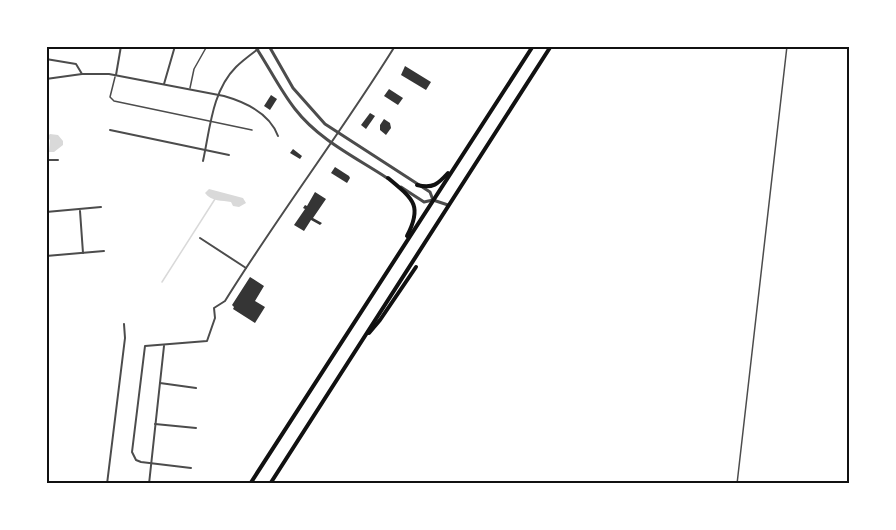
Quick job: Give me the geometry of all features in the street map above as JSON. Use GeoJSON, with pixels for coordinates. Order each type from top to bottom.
{"type":"FeatureCollection","features":[{"type":"Feature","properties":{"kind":"highway"},"geometry":{"type":"LineString","coordinates":[[250,483],[531,46]]}},
{"type":"Feature","properties":{"kind":"highway"},"geometry":{"type":"LineString","coordinates":[[270,483],[551,46]]}},
{"type":"Feature","properties":{"kind":"highway"},"geometry":{"type":"LineString","coordinates":[[417,184],[435,186],[456,163]]}},
{"type":"Feature","properties":{"kind":"highway"},"geometry":{"type":"LineString","coordinates":[[388,178],[409,196],[416,210],[414,222],[398,254]]}},
{"type":"Feature","properties":{"kind":"highway"},"geometry":{"type":"LineString","coordinates":[[364,337],[380,321],[416,267]]}},
{"type":"Feature","properties":{"kind":"street"},"geometry":{"type":"LineString","coordinates":[[116,75],[121,46]]}},
{"type":"Feature","properties":{"kind":"street"},"geometry":{"type":"LineString","coordinates":[[164,84],[175,46]]}},
{"type":"Feature","properties":{"kind":"street"},"geometry":{"type":"LineString","coordinates":[[203,161],[218,95],[233,69],[256,48],[262,46]]}},
{"type":"Feature","properties":{"kind":"street"},"geometry":{"type":"LineString","coordinates":[[269,46],[301,98],[325,124],[430,192],[433,200]]}},
{"type":"Feature","properties":{"kind":"street"},"geometry":{"type":"LineString","coordinates":[[191,468],[136,460],[132,449],[145,346],[207,341],[214,322],[214,308],[225,301],[395,46]]}},
{"type":"Feature","properties":{"kind":"street"},"geometry":{"type":"LineString","coordinates":[[256,48],[296,111],[331,143],[424,202],[433,200],[449,205]]}},
{"type":"Feature","properties":{"kind":"street"},"geometry":{"type":"LineString","coordinates":[[46,59],[76,64],[82,74]]}},
{"type":"Feature","properties":{"kind":"street"},"geometry":{"type":"LineString","coordinates":[[46,79],[82,74],[116,75],[218,95],[241,102],[257,111],[275,128],[278,136]]}},
{"type":"Feature","properties":{"kind":"street"},"geometry":{"type":"LineString","coordinates":[[110,130],[229,155]]}},
{"type":"Feature","properties":{"kind":"street"},"geometry":{"type":"LineString","coordinates":[[46,160],[58,160]]}},
{"type":"Feature","properties":{"kind":"street"},"geometry":{"type":"LineString","coordinates":[[46,204],[47,212],[101,207]]}},
{"type":"Feature","properties":{"kind":"street"},"geometry":{"type":"LineString","coordinates":[[80,210],[83,253]]}},
{"type":"Feature","properties":{"kind":"street"},"geometry":{"type":"LineString","coordinates":[[200,237],[246,267]]}},
{"type":"Feature","properties":{"kind":"street"},"geometry":{"type":"LineString","coordinates":[[46,256],[104,251]]}},
{"type":"Feature","properties":{"kind":"street"},"geometry":{"type":"LineString","coordinates":[[107,483],[125,338],[124,324]]}},
{"type":"Feature","properties":{"kind":"street"},"geometry":{"type":"LineString","coordinates":[[149,483],[164,345]]}},
{"type":"Feature","properties":{"kind":"street"},"geometry":{"type":"LineString","coordinates":[[160,383],[196,388]]}},
{"type":"Feature","properties":{"kind":"street"},"geometry":{"type":"LineString","coordinates":[[156,424],[196,428]]}},
{"type":"Feature","properties":{"kind":"lane"},"geometry":{"type":"LineString","coordinates":[[189,89],[194,69],[207,46]]}},
{"type":"Feature","properties":{"kind":"lane"},"geometry":{"type":"LineString","coordinates":[[738,483],[787,46]]}},
{"type":"Feature","properties":{"kind":"lane"},"geometry":{"type":"LineString","coordinates":[[116,75],[110,97],[112,100],[252,130]]}},
{"type":"Feature","properties":{"kind":"shaded area"},"geometry":{"type":"Polygon","coordinates":[[[50,134],[58,135],[63,141],[63,145],[54,152],[49,152],[50,140],[47,137],[50,134]]]}},
{"type":"Feature","properties":{"kind":"shaded area"},"geometry":{"type":"Polygon","coordinates":[[[209,189],[243,198],[246,203],[239,207],[233,206],[231,202],[214,199],[205,193],[209,189]]]}},
{"type":"Feature","properties":{"kind":"building"},"geometry":{"type":"Polygon","coordinates":[[[405,66],[431,82],[426,90],[401,75],[405,66]]]}},
{"type":"Feature","properties":{"kind":"building"},"geometry":{"type":"Polygon","coordinates":[[[389,89],[403,98],[398,105],[384,96],[389,89]]]}},
{"type":"Feature","properties":{"kind":"building"},"geometry":{"type":"Polygon","coordinates":[[[271,95],[277,99],[270,110],[264,106],[271,95]]]}},
{"type":"Feature","properties":{"kind":"building"},"geometry":{"type":"Polygon","coordinates":[[[370,113],[375,116],[366,129],[361,125],[370,113]]]}},
{"type":"Feature","properties":{"kind":"building"},"geometry":{"type":"Polygon","coordinates":[[[384,119],[390,123],[391,128],[386,135],[380,130],[384,119]]]}},
{"type":"Feature","properties":{"kind":"building"},"geometry":{"type":"Polygon","coordinates":[[[293,149],[302,156],[300,159],[290,153],[293,149]]]}},
{"type":"Feature","properties":{"kind":"building"},"geometry":{"type":"Polygon","coordinates":[[[335,167],[349,176],[347,183],[331,173],[335,167]]]}},
{"type":"Feature","properties":{"kind":"building"},"geometry":{"type":"Polygon","coordinates":[[[315,192],[326,199],[313,218],[322,223],[320,225],[311,220],[304,231],[294,225],[315,192]]]}},
{"type":"Feature","properties":{"kind":"building"},"geometry":{"type":"Polygon","coordinates":[[[250,277],[264,286],[255,301],[265,307],[255,323],[233,309],[232,305],[250,277]]]}},
{"type":"Feature","properties":{"kind":"waterway"},"geometry":{"type":"LineString","coordinates":[[162,282],[215,199]]}}]}
